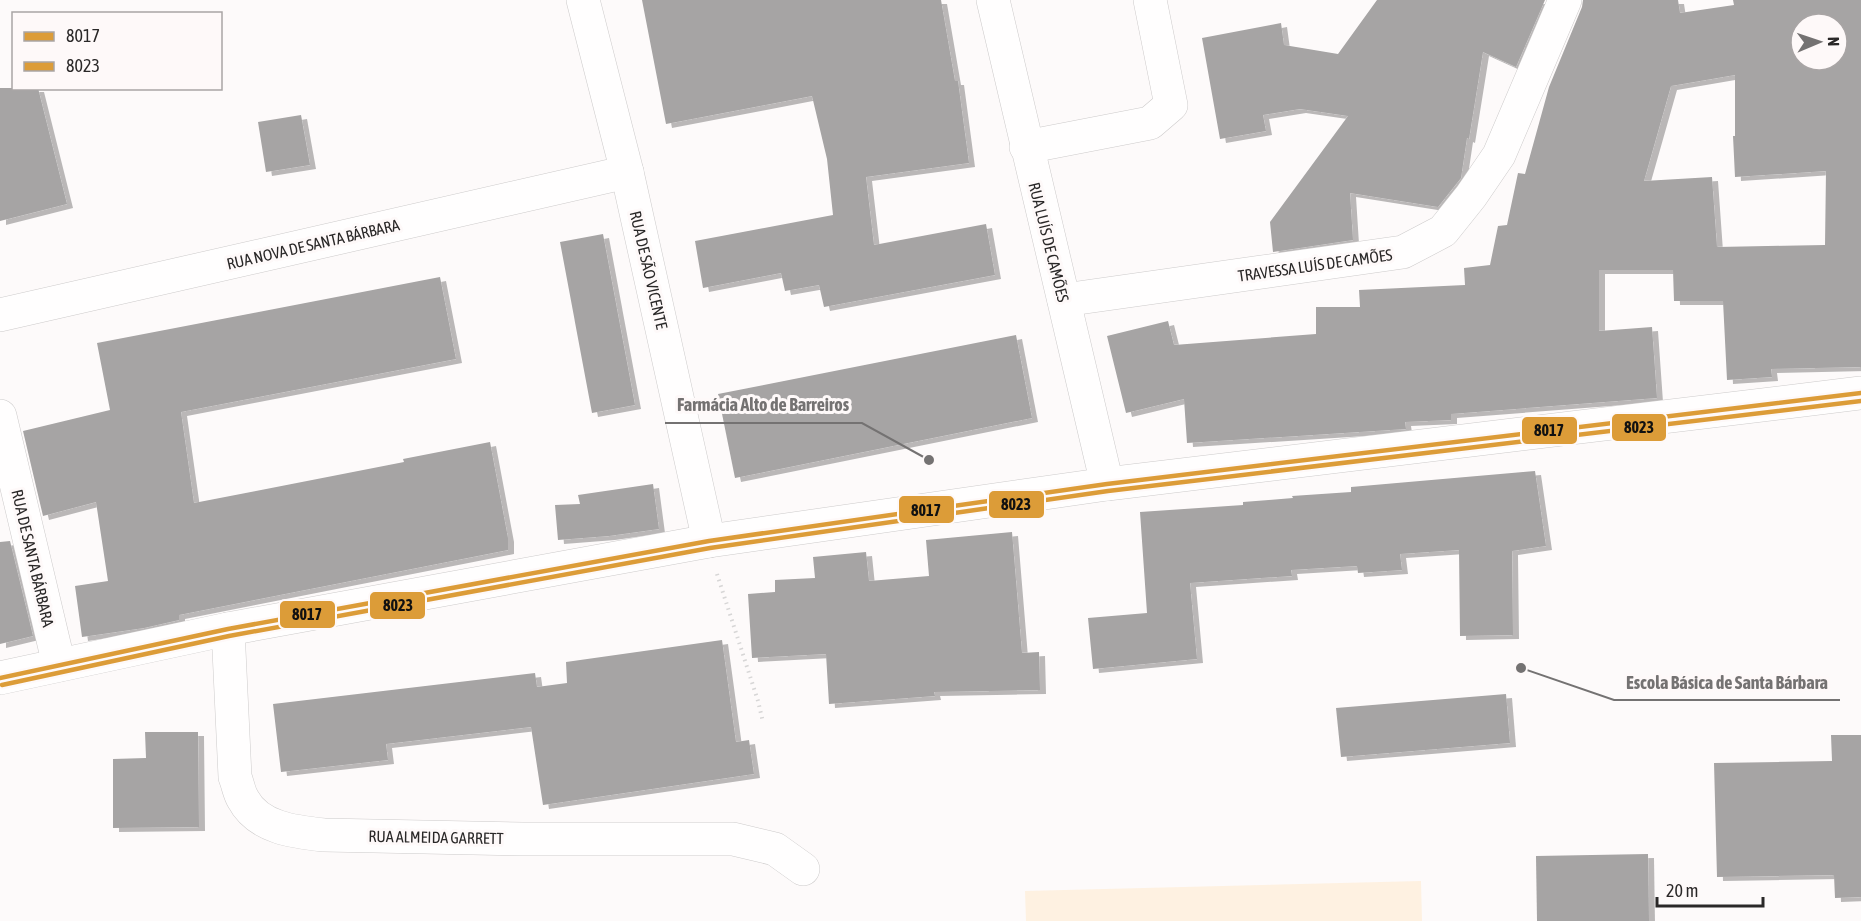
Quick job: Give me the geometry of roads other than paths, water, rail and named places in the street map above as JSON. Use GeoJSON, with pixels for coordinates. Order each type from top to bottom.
{"type":"FeatureCollection","features":[{"type":"Feature","properties":{"kind":"street","name":"RUA DE SÃO VICENTE"},"geometry":{"type":"LineString","coordinates":[[584,0],[627,172],[712,556]]}},
{"type":"Feature","properties":{"kind":"street","name":"RUA LUÍS DE CAMÕES"},"geometry":{"type":"LineString","coordinates":[[993,0],[1107,484]]}},
{"type":"Feature","properties":{"kind":"street"},"geometry":{"type":"LineString","coordinates":[[1026,147],[1150,123],[1171,105],[1150,0]]}},
{"type":"Feature","properties":{"kind":"street","name":"TRAVESSA LUÍS DE CAMÕES"},"geometry":{"type":"LineString","coordinates":[[1064,300],[1403,252],[1443,231],[1471,196],[1499,154],[1565,0]]}},
{"type":"Feature","properties":{"kind":"street","name":"RUA NOVA DE SANTA BÁRBARA"},"geometry":{"type":"LineString","coordinates":[[0,315],[627,172]]}},
{"type":"Feature","properties":{"kind":"street"},"geometry":{"type":"LineString","coordinates":[[0,678],[228,629],[712,556],[1107,484],[1858,400]]}},
{"type":"Feature","properties":{"kind":"street","name":"RUA DE SANTA BÁRBARA"},"geometry":{"type":"LineString","coordinates":[[0,416],[58,666]]}},
{"type":"Feature","properties":{"kind":"street","name":"RUA ALMEIDA GARRETT"},"geometry":{"type":"LineString","coordinates":[[228,629],[235,777],[243,800],[255,813],[274,825],[298,832],[324,835],[523,839],[733,839],[776,849],[803,869]]}},
{"type":"Feature","properties":{"kind":"place","name":"Farmácia Alto de Barreiros"},"geometry":{"type":"Point","coordinates":[929,460]}},
{"type":"Feature","properties":{"kind":"place","name":"Escola Básica de Santa Bárbara"},"geometry":{"type":"Point","coordinates":[1521,668]}}]}
